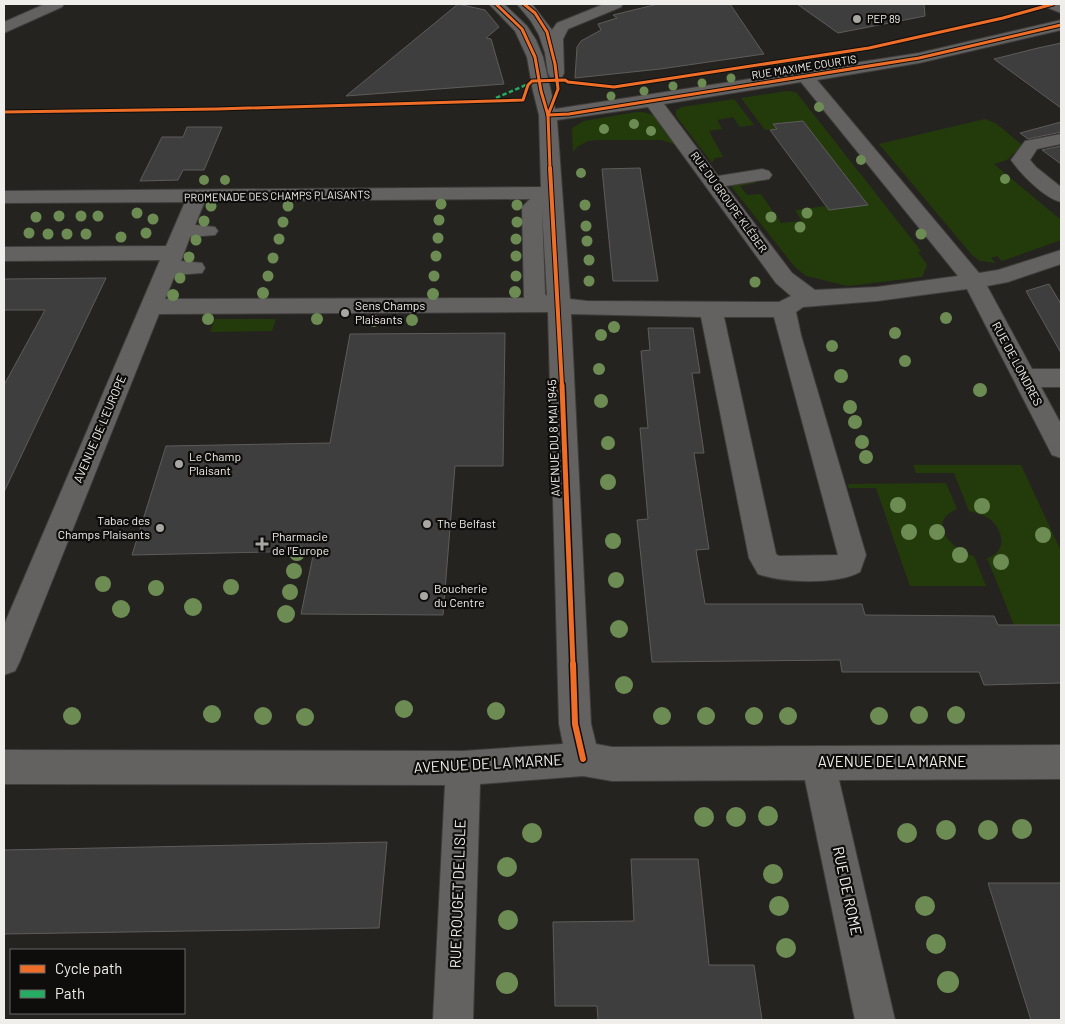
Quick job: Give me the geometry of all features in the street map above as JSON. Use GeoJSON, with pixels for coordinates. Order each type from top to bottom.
{"type":"FeatureCollection","features":[{"type":"Feature","properties":{"kind":"street"},"geometry":{"type":"LineString","coordinates":[[4,28],[57,4]]}},
{"type":"Feature","properties":{"kind":"street"},"geometry":{"type":"LineString","coordinates":[[496,4],[517,24],[528,40],[535,57],[541,91],[548,115]]}},
{"type":"Feature","properties":{"kind":"street"},"geometry":{"type":"LineString","coordinates":[[548,115],[558,89],[555,39],[562,26],[616,4]]}},
{"type":"Feature","properties":{"kind":"street"},"geometry":{"type":"LineString","coordinates":[[1051,4],[1061,9]]}},
{"type":"Feature","properties":{"kind":"street"},"geometry":{"type":"LineString","coordinates":[[517,24],[534,14],[554,9]]}},
{"type":"Feature","properties":{"kind":"street"},"geometry":{"type":"LineString","coordinates":[[534,14],[562,26]]}},
{"type":"Feature","properties":{"kind":"street"},"geometry":{"type":"LineString","coordinates":[[534,14],[547,32],[556,64]]}},
{"type":"Feature","properties":{"kind":"street","name":"RUE MAXIME COURTIS"},"geometry":{"type":"LineString","coordinates":[[548,115],[569,114],[806,77],[919,58],[1057,30]]}},
{"type":"Feature","properties":{"kind":"street","name":"RUE DE LONDRES"},"geometry":{"type":"LineString","coordinates":[[806,77],[973,280],[1061,448]]}},
{"type":"Feature","properties":{"kind":"street","name":"RUE DU GROUPE KLÉBER"},"geometry":{"type":"LineString","coordinates":[[653,101],[784,278],[811,298]]}},
{"type":"Feature","properties":{"kind":"street","name":"AVENUE DU 8 MAI 1945"},"geometry":{"type":"LineString","coordinates":[[548,115],[551,305],[575,724],[583,759]]}},
{"type":"Feature","properties":{"kind":"street"},"geometry":{"type":"LineString","coordinates":[[1061,140],[1031,145],[1020,160],[1029,171],[1061,196]]}},
{"type":"Feature","properties":{"kind":"street"},"geometry":{"type":"LineString","coordinates":[[714,182],[762,175]]}},
{"type":"Feature","properties":{"kind":"street"},"geometry":{"type":"LineString","coordinates":[[550,193],[532,208],[528,229],[528,266],[534,296],[551,305]]}},
{"type":"Feature","properties":{"kind":"street","name":"PROMENADE DES CHAMPS PLAISANTS"},"geometry":{"type":"LineString","coordinates":[[4,197],[550,193]]}},
{"type":"Feature","properties":{"kind":"street","name":"AVENUE DE L'EUROPE"},"geometry":{"type":"LineString","coordinates":[[4,661],[151,307],[179,255],[197,196]]}},
{"type":"Feature","properties":{"kind":"street"},"geometry":{"type":"LineString","coordinates":[[4,254],[179,255],[208,231]]}},
{"type":"Feature","properties":{"kind":"street"},"geometry":{"type":"LineString","coordinates":[[151,307],[551,305],[587,308],[784,310],[795,302],[811,298],[877,294],[1000,277],[1061,257]]}},
{"type":"Feature","properties":{"kind":"street"},"geometry":{"type":"LineString","coordinates":[[711,310],[763,558],[768,564],[779,568],[843,567],[850,563],[852,555],[811,389],[784,310]]}},
{"type":"Feature","properties":{"kind":"street"},"geometry":{"type":"LineString","coordinates":[[1025,378],[1061,378]]}},
{"type":"Feature","properties":{"kind":"street","name":"AVENUE DE LA MARNE"},"geometry":{"type":"LineString","coordinates":[[4,767],[463,768],[583,759],[612,764],[1061,762]]}},
{"type":"Feature","properties":{"kind":"street","name":"RUE DE ROME"},"geometry":{"type":"LineString","coordinates":[[818,762],[875,1020]]}},
{"type":"Feature","properties":{"kind":"street","name":"RUE ROUGET DE LISLE"},"geometry":{"type":"LineString","coordinates":[[453,1020],[463,768]]}},
{"type":"Feature","properties":{"kind":"green space"},"geometry":{"type":"Polygon","coordinates":[[[787,91],[796,92],[921,251],[918,252],[927,265],[922,277],[848,286],[806,276],[794,266],[731,186],[754,181],[756,183],[740,186],[747,195],[761,194],[781,223],[802,221],[795,210],[825,206],[829,210],[868,205],[803,121],[774,124],[777,129],[765,130],[741,98],[787,91]]]}},
{"type":"Feature","properties":{"kind":"green space"},"geometry":{"type":"Polygon","coordinates":[[[734,99],[754,125],[740,127],[733,117],[717,120],[722,129],[709,131],[723,157],[715,158],[712,163],[676,116],[676,110],[682,107],[734,99]]]}},
{"type":"Feature","properties":{"kind":"green space"},"geometry":{"type":"Polygon","coordinates":[[[636,112],[651,114],[657,118],[680,146],[662,140],[599,140],[588,141],[577,147],[573,152],[572,128],[584,121],[636,112]]]}},
{"type":"Feature","properties":{"kind":"green space"},"geometry":{"type":"Polygon","coordinates":[[[985,119],[997,124],[1022,145],[1007,160],[994,164],[1061,220],[1061,240],[1002,261],[997,256],[991,258],[996,263],[980,261],[972,255],[879,144],[985,119]]]}},
{"type":"Feature","properties":{"kind":"green space"},"geometry":{"type":"Polygon","coordinates":[[[215,319],[276,319],[272,331],[210,332],[215,319]]]}},
{"type":"Feature","properties":{"kind":"green space"},"geometry":{"type":"Polygon","coordinates":[[[913,465],[1021,465],[1061,551],[1061,626],[1014,625],[987,558],[998,551],[1000,547],[1001,536],[999,530],[991,520],[969,511],[954,473],[916,473],[913,465]]]}},
{"type":"Feature","properties":{"kind":"green space"},"geometry":{"type":"Polygon","coordinates":[[[946,483],[957,509],[943,521],[945,535],[958,548],[974,556],[986,586],[910,586],[876,488],[849,488],[847,484],[946,483]]]}},
{"type":"Feature","properties":{"kind":"building"},"geometry":{"type":"Polygon","coordinates":[[[458,4],[485,10],[499,27],[486,38],[491,39],[504,84],[346,96],[458,4]]]}},
{"type":"Feature","properties":{"kind":"building"},"geometry":{"type":"Polygon","coordinates":[[[658,4],[730,4],[764,54],[660,69],[575,78],[577,47],[581,41],[601,30],[598,24],[617,18],[613,15],[658,4]]]}},
{"type":"Feature","properties":{"kind":"building","name":"PEP 89"},"geometry":{"type":"Polygon","coordinates":[[[797,4],[924,4],[925,16],[838,33],[797,4]]]}},
{"type":"Feature","properties":{"kind":"building"},"geometry":{"type":"Polygon","coordinates":[[[1061,43],[1061,108],[994,59],[1038,48],[1061,43]]]}},
{"type":"Feature","properties":{"kind":"building"},"geometry":{"type":"Polygon","coordinates":[[[803,121],[868,205],[829,210],[770,130],[777,129],[773,124],[803,121]]]}},
{"type":"Feature","properties":{"kind":"building"},"geometry":{"type":"Polygon","coordinates":[[[1061,122],[1061,132],[1028,139],[1020,133],[1061,122]]]}},
{"type":"Feature","properties":{"kind":"building"},"geometry":{"type":"Polygon","coordinates":[[[187,127],[222,127],[204,170],[183,170],[178,180],[140,181],[162,137],[183,137],[187,127]]]}},
{"type":"Feature","properties":{"kind":"building"},"geometry":{"type":"Polygon","coordinates":[[[1061,146],[1061,164],[1042,150],[1061,146]]]}},
{"type":"Feature","properties":{"kind":"building"},"geometry":{"type":"Polygon","coordinates":[[[640,168],[658,281],[613,281],[602,169],[640,168]]]}},
{"type":"Feature","properties":{"kind":"building"},"geometry":{"type":"Polygon","coordinates":[[[106,278],[4,492],[4,385],[45,310],[4,310],[4,279],[106,278]]]}},
{"type":"Feature","properties":{"kind":"building"},"geometry":{"type":"Polygon","coordinates":[[[1049,284],[1061,304],[1061,353],[1026,291],[1049,284]]]}},
{"type":"Feature","properties":{"kind":"building"},"geometry":{"type":"Polygon","coordinates":[[[648,328],[693,328],[700,373],[692,373],[704,453],[694,453],[709,549],[696,550],[705,604],[862,604],[865,615],[994,616],[998,625],[1061,625],[1061,683],[984,685],[979,672],[842,672],[840,660],[652,662],[637,520],[648,519],[640,428],[648,428],[641,351],[650,350],[648,328]]]}},
{"type":"Feature","properties":{"kind":"building"},"geometry":{"type":"Polygon","coordinates":[[[505,333],[503,466],[455,466],[443,615],[301,614],[314,551],[132,555],[166,446],[330,443],[350,334],[505,333]]]}},
{"type":"Feature","properties":{"kind":"building"},"geometry":{"type":"Polygon","coordinates":[[[387,842],[379,928],[4,934],[4,850],[387,842]]]}},
{"type":"Feature","properties":{"kind":"building"},"geometry":{"type":"Polygon","coordinates":[[[631,859],[698,859],[709,965],[754,965],[762,1020],[598,1020],[597,1006],[555,1006],[553,922],[634,921],[631,859]]]}},
{"type":"Feature","properties":{"kind":"building"},"geometry":{"type":"Polygon","coordinates":[[[988,883],[1061,883],[1061,1020],[1031,1020],[988,883]]]}},
{"type":"Feature","properties":{"kind":"marked path"},"geometry":{"type":"LineString","coordinates":[[496,98],[528,84]]}},
{"type":"Feature","properties":{"kind":"cycle path"},"geometry":{"type":"LineString","coordinates":[[496,4],[522,29],[528,40],[535,57],[541,91],[548,115],[551,193],[559,305],[575,724],[583,759]]}},
{"type":"Feature","properties":{"kind":"cycle path"},"geometry":{"type":"LineString","coordinates":[[524,4],[535,13],[547,32],[555,64],[558,89],[548,115]]}},
{"type":"Feature","properties":{"kind":"cycle path"},"geometry":{"type":"LineString","coordinates":[[4,112],[217,109],[523,100],[527,87],[532,81],[565,80],[568,82],[614,87],[869,48],[1003,18],[1053,4]]}},
{"type":"Feature","properties":{"kind":"cycle path"},"geometry":{"type":"LineString","coordinates":[[548,115],[569,114],[919,58],[1061,25]]}},
{"type":"Feature","properties":{"kind":"place","name":"PEP 89"},"geometry":{"type":"Point","coordinates":[857,19]}},
{"type":"Feature","properties":{"kind":"place","name":"Sens Champs Plaisants"},"geometry":{"type":"Point","coordinates":[345,313]}},
{"type":"Feature","properties":{"kind":"place","name":"Le Champ Plaisant"},"geometry":{"type":"Point","coordinates":[179,464]}},
{"type":"Feature","properties":{"kind":"place","name":"The Belfast"},"geometry":{"type":"Point","coordinates":[427,524]}},
{"type":"Feature","properties":{"kind":"place","name":"Tabac des Champs Plaisants"},"geometry":{"type":"Point","coordinates":[160,528]}},
{"type":"Feature","properties":{"kind":"place","name":"Pharmacie de l'Europe"},"geometry":{"type":"Point","coordinates":[262,544]}},
{"type":"Feature","properties":{"kind":"place","name":"Boucherie du Centre"},"geometry":{"type":"Point","coordinates":[424,596]}}]}
